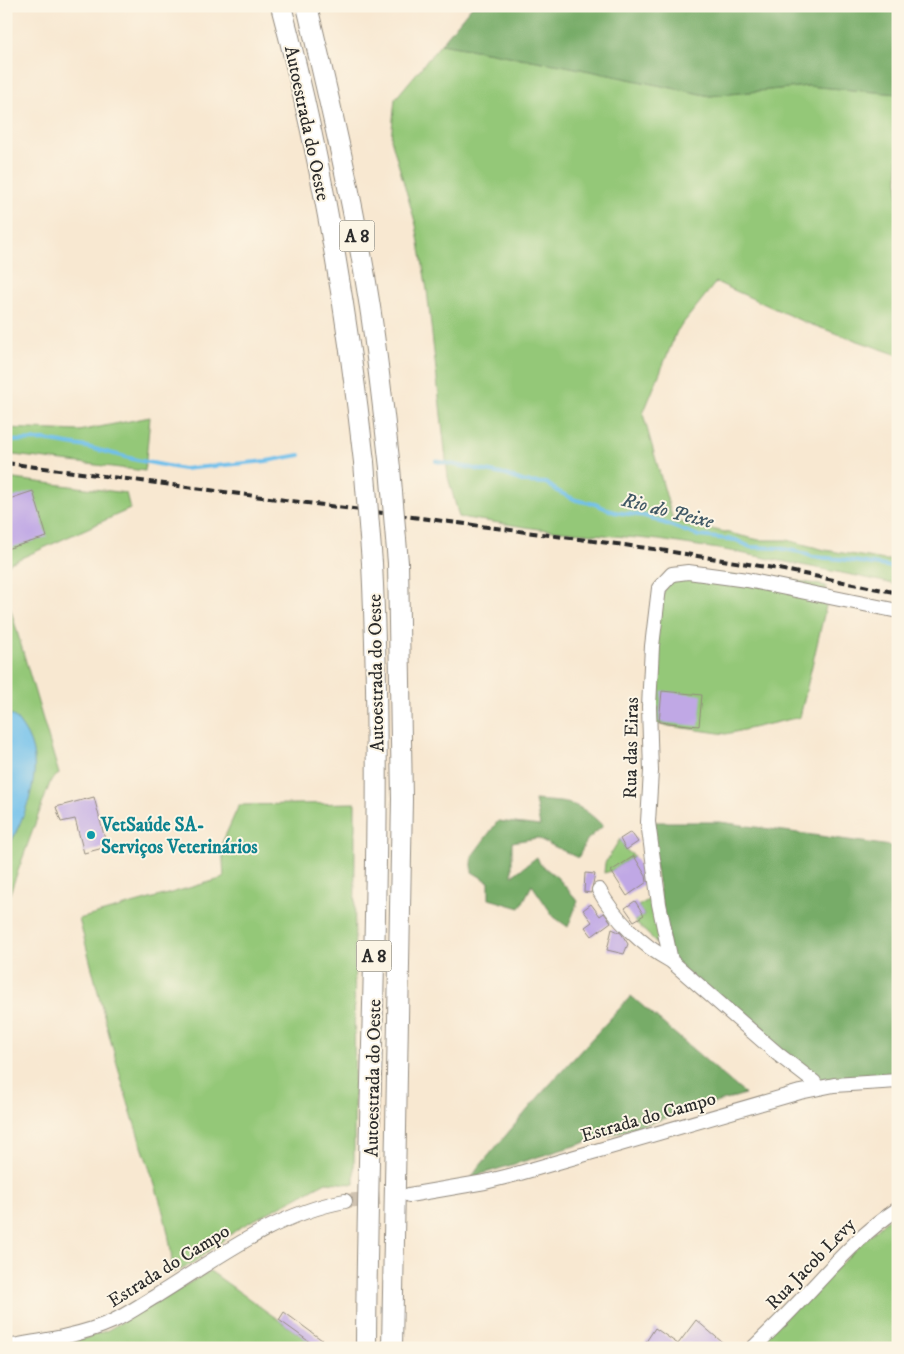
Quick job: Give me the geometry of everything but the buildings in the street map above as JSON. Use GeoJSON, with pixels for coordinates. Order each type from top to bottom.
{"type":"FeatureCollection","features":[{"type":"Feature","properties":{"kind":"highway","name":"Autoestrada do Oeste"},"geometry":{"type":"LineString","coordinates":[[281,6],[310,122],[335,250],[364,462],[372,563],[376,667],[376,864],[366,1348]]}},
{"type":"Feature","properties":{"kind":"highway","name":"Autoestrada do Oeste"},"geometry":{"type":"LineString","coordinates":[[307,6],[341,154],[371,317],[390,468],[398,563],[402,799],[392,1348]]}},
{"type":"Feature","properties":{"kind":"street","name":"Rua das Eiras"},"geometry":{"type":"LineString","coordinates":[[671,961],[659,904],[648,822],[650,771],[649,707],[652,646],[659,588],[672,574],[688,572],[747,580],[898,611]]}},
{"type":"Feature","properties":{"kind":"street"},"geometry":{"type":"LineString","coordinates":[[599,890],[607,905],[628,929],[655,952],[671,961],[779,1055],[814,1082],[817,1088]]}},
{"type":"Feature","properties":{"kind":"street","name":"Estrada do Campo"},"geometry":{"type":"LineString","coordinates":[[410,1195],[485,1182],[513,1175],[817,1088],[898,1081]]}},
{"type":"Feature","properties":{"kind":"street","name":"Estrada do Campo"},"geometry":{"type":"LineString","coordinates":[[6,1347],[68,1336],[112,1322],[186,1278],[252,1235],[298,1214],[320,1206],[345,1201]]}},
{"type":"Feature","properties":{"kind":"street","name":"Rua Jacob Levy"},"geometry":{"type":"LineString","coordinates":[[753,1348],[797,1305],[861,1236],[898,1209]]}},
{"type":"Feature","properties":{"kind":"green space"},"geometry":{"type":"Polygon","coordinates":[[[472,6],[898,6],[898,94],[808,86],[710,96],[566,66],[441,44],[472,6]]]}},
{"type":"Feature","properties":{"kind":"green space"},"geometry":{"type":"Polygon","coordinates":[[[441,44],[566,66],[710,96],[808,86],[898,94],[898,355],[804,322],[716,282],[677,331],[643,414],[673,520],[759,540],[787,540],[825,550],[885,560],[898,560],[898,585],[725,550],[659,540],[539,529],[459,517],[448,477],[427,290],[416,225],[391,139],[395,99],[441,44]]]}},
{"type":"Feature","properties":{"kind":"green space"},"geometry":{"type":"Polygon","coordinates":[[[150,417],[145,471],[6,454],[6,428],[79,431],[150,417]]]}},
{"type":"Feature","properties":{"kind":"green space"},"geometry":{"type":"Polygon","coordinates":[[[6,478],[126,493],[130,509],[8,564],[6,573],[6,478]]]}},
{"type":"Feature","properties":{"kind":"green space"},"geometry":{"type":"Polygon","coordinates":[[[672,574],[776,577],[826,586],[826,606],[800,717],[726,734],[649,723],[658,604],[672,574]]]}},
{"type":"Feature","properties":{"kind":"green space"},"geometry":{"type":"Polygon","coordinates":[[[6,594],[59,774],[51,780],[6,904],[6,852],[19,826],[9,714],[6,713],[6,594]]]}},
{"type":"Feature","properties":{"kind":"green space"},"geometry":{"type":"Polygon","coordinates":[[[535,800],[572,804],[586,811],[603,826],[587,840],[578,858],[537,838],[512,842],[512,876],[537,857],[540,864],[558,878],[578,901],[568,927],[554,917],[532,885],[520,908],[489,899],[489,882],[472,872],[472,856],[498,821],[540,826],[535,800]]]}},
{"type":"Feature","properties":{"kind":"green space"},"geometry":{"type":"Polygon","coordinates":[[[355,803],[354,1184],[326,1182],[239,1228],[193,1263],[172,1273],[171,1255],[164,1216],[119,1071],[79,919],[224,878],[222,843],[239,805],[355,803]]]}},
{"type":"Feature","properties":{"kind":"green space"},"geometry":{"type":"Polygon","coordinates":[[[648,822],[720,822],[898,847],[898,1075],[821,1082],[671,961],[648,822]]]}},
{"type":"Feature","properties":{"kind":"green space"},"geometry":{"type":"Polygon","coordinates":[[[620,839],[626,850],[634,856],[611,871],[604,873],[605,863],[620,839]]]}},
{"type":"Feature","properties":{"kind":"green space"},"geometry":{"type":"Polygon","coordinates":[[[652,898],[662,950],[634,921],[644,915],[638,906],[652,898]]]}},
{"type":"Feature","properties":{"kind":"green space"},"geometry":{"type":"Polygon","coordinates":[[[631,996],[745,1094],[472,1177],[541,1094],[631,996]]]}},
{"type":"Feature","properties":{"kind":"green space"},"geometry":{"type":"Polygon","coordinates":[[[898,1209],[898,1348],[753,1348],[898,1209]]]}},
{"type":"Feature","properties":{"kind":"green space"},"geometry":{"type":"Polygon","coordinates":[[[210,1271],[318,1348],[29,1348],[86,1338],[108,1330],[210,1271]]]}},
{"type":"Feature","properties":{"kind":"water"},"geometry":{"type":"Polygon","coordinates":[[[6,713],[12,715],[18,721],[31,743],[34,758],[34,774],[27,807],[6,852],[6,713]]]}},
{"type":"Feature","properties":{"kind":"waterway"},"geometry":{"type":"LineString","coordinates":[[6,441],[44,440],[87,447],[137,460],[183,469],[267,461],[300,455]]}},
{"type":"Feature","properties":{"kind":"waterway","name":"Rio do Peixe"},"geometry":{"type":"LineString","coordinates":[[436,461],[506,475],[525,482],[546,483],[576,500],[595,504],[614,512],[645,516],[699,536],[736,540],[750,547],[778,548],[800,552],[813,557],[898,568]]}},
{"type":"Feature","properties":{"kind":"tunnel"},"geometry":{"type":"LineString","coordinates":[[345,1201],[402,1196]]}},
{"type":"Feature","properties":{"kind":"railway"},"geometry":{"type":"LineString","coordinates":[[6,463],[654,549],[779,569],[898,593]]}},
{"type":"Feature","properties":{"kind":"place","name":"VetSaúde SA- Serviços Veterinários"},"geometry":{"type":"Point","coordinates":[91,835]}}]}
